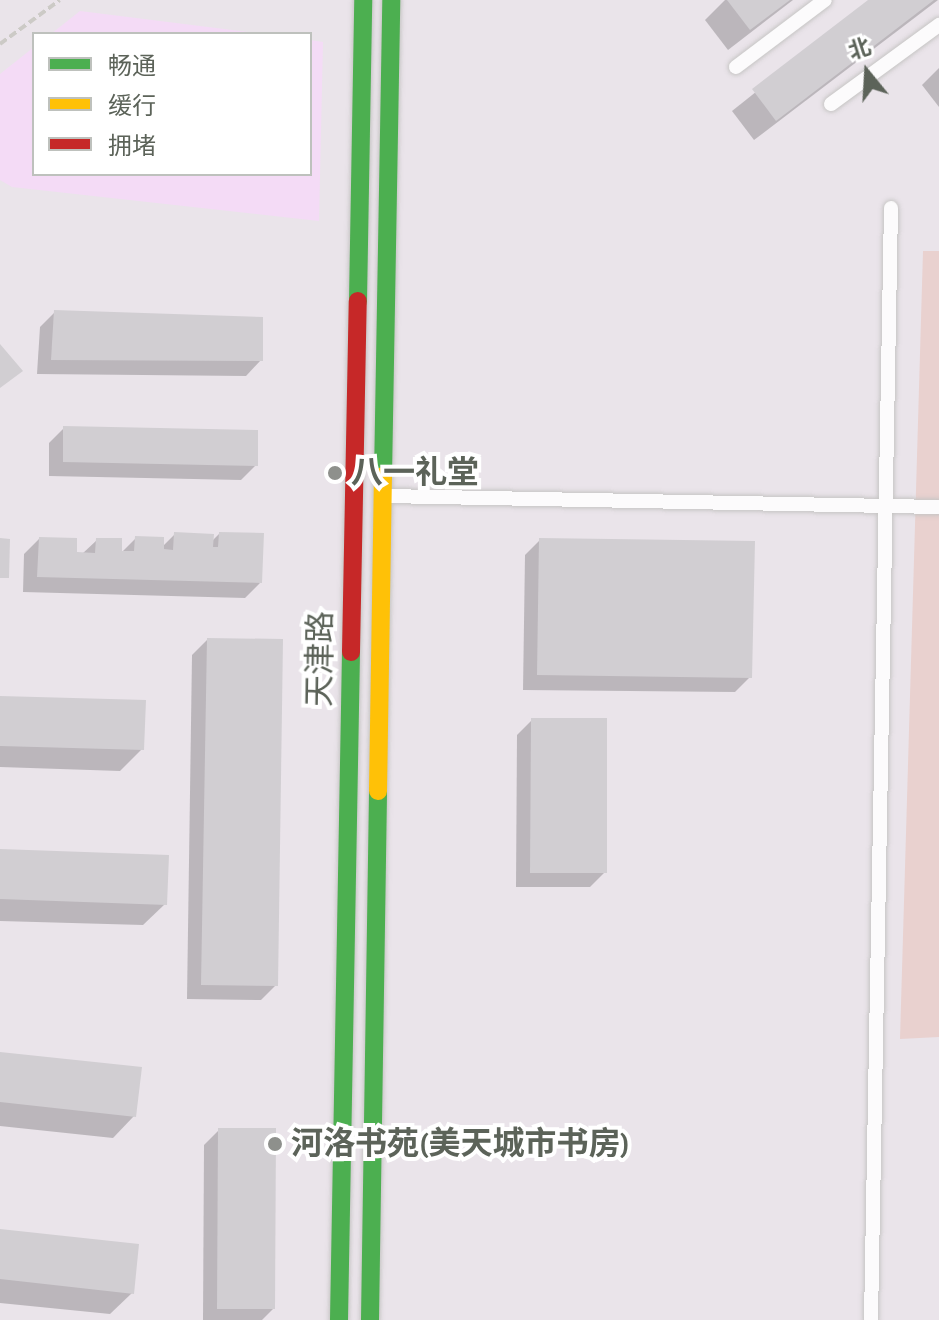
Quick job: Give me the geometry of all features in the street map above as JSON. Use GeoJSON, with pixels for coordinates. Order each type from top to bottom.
{"type":"FeatureCollection","features":[{"type":"Feature","properties":{"kind":"main road","name":"天津路"},"geometry":{"type":"LineString","coordinates":[[339,1320],[363,0]]}},
{"type":"Feature","properties":{"kind":"main road","name":"天津路"},"geometry":{"type":"LineString","coordinates":[[370,1320],[391,0]]}},
{"type":"Feature","properties":{"kind":"lane"},"geometry":{"type":"LineString","coordinates":[[736,67],[825,0]]}},
{"type":"Feature","properties":{"kind":"lane"},"geometry":{"type":"LineString","coordinates":[[831,104],[939,25]]}},
{"type":"Feature","properties":{"kind":"lane"},"geometry":{"type":"LineString","coordinates":[[871,1320],[891,208]]}},
{"type":"Feature","properties":{"kind":"lane"},"geometry":{"type":"LineString","coordinates":[[354,495],[939,507]]}},
{"type":"Feature","properties":{"kind":"path"},"geometry":{"type":"LineString","coordinates":[[0,44],[60,0]]}},
{"type":"Feature","properties":{"kind":"shaded area"},"geometry":{"type":"Polygon","coordinates":[[[80,11],[247,32],[54,32],[80,11]]]}},
{"type":"Feature","properties":{"kind":"shaded area"},"geometry":{"type":"Polygon","coordinates":[[[312,40],[323,42],[319,221],[12,187],[0,180],[0,74],[32,49],[32,176],[312,176],[312,40]]]}},
{"type":"Feature","properties":{"kind":"shaded area"},"geometry":{"type":"Polygon","coordinates":[[[923,251],[939,251],[939,1037],[900,1039],[923,251]]]}},
{"type":"Feature","properties":{"kind":"building"},"geometry":{"type":"Polygon","coordinates":[[[727,0],[790,0],[750,30],[727,0]]]}},
{"type":"Feature","properties":{"kind":"building"},"geometry":{"type":"Polygon","coordinates":[[[868,0],[934,0],[776,121],[752,89],[868,0]]]}},
{"type":"Feature","properties":{"kind":"building"},"geometry":{"type":"Polygon","coordinates":[[[54,310],[263,317],[263,361],[51,360],[54,310]]]}},
{"type":"Feature","properties":{"kind":"building"},"geometry":{"type":"Polygon","coordinates":[[[0,344],[23,371],[0,388],[0,344]]]}},
{"type":"Feature","properties":{"kind":"building"},"geometry":{"type":"Polygon","coordinates":[[[63,426],[258,430],[258,466],[63,462],[63,426]]]}},
{"type":"Feature","properties":{"kind":"building"},"geometry":{"type":"Polygon","coordinates":[[[174,532],[214,534],[213,547],[218,547],[219,532],[264,533],[262,583],[37,577],[39,537],[77,538],[77,552],[95,553],[96,538],[122,538],[122,551],[134,551],[135,536],[164,537],[164,549],[173,550],[174,532]]]}},
{"type":"Feature","properties":{"kind":"building"},"geometry":{"type":"Polygon","coordinates":[[[0,538],[10,539],[9,578],[0,578],[0,538]]]}},
{"type":"Feature","properties":{"kind":"building"},"geometry":{"type":"Polygon","coordinates":[[[539,538],[755,541],[752,678],[537,675],[539,538]]]}},
{"type":"Feature","properties":{"kind":"building"},"geometry":{"type":"Polygon","coordinates":[[[207,638],[283,639],[278,986],[201,985],[207,638]]]}},
{"type":"Feature","properties":{"kind":"building"},"geometry":{"type":"Polygon","coordinates":[[[0,696],[146,700],[144,750],[0,746],[0,696]]]}},
{"type":"Feature","properties":{"kind":"building"},"geometry":{"type":"Polygon","coordinates":[[[531,718],[607,718],[607,873],[530,873],[531,718]]]}},
{"type":"Feature","properties":{"kind":"building"},"geometry":{"type":"Polygon","coordinates":[[[0,849],[169,855],[167,905],[0,899],[0,849]]]}},
{"type":"Feature","properties":{"kind":"building"},"geometry":{"type":"Polygon","coordinates":[[[0,1052],[142,1067],[136,1117],[0,1102],[0,1052]]]}},
{"type":"Feature","properties":{"kind":"building"},"geometry":{"type":"Polygon","coordinates":[[[218,1128],[276,1128],[275,1309],[217,1309],[218,1128]]]}},
{"type":"Feature","properties":{"kind":"building"},"geometry":{"type":"Polygon","coordinates":[[[0,1229],[139,1244],[134,1294],[0,1279],[0,1229]]]}},
{"type":"Feature","properties":{"kind":"traffic: fast"},"geometry":{"type":"LineString","coordinates":[[358,301],[363,0]]}},
{"type":"Feature","properties":{"kind":"traffic: fast"},"geometry":{"type":"LineString","coordinates":[[383,476],[391,0]]}},
{"type":"Feature","properties":{"kind":"traffic: fast"},"geometry":{"type":"LineString","coordinates":[[339,1320],[351,652]]}},
{"type":"Feature","properties":{"kind":"traffic: fast"},"geometry":{"type":"LineString","coordinates":[[370,1320],[378,791]]}},
{"type":"Feature","properties":{"kind":"traffic: slow"},"geometry":{"type":"LineString","coordinates":[[378,791],[383,476]]}},
{"type":"Feature","properties":{"kind":"traffic: jam"},"geometry":{"type":"LineString","coordinates":[[351,652],[358,301]]}},
{"type":"Feature","properties":{"kind":"place","name":"八一礼堂"},"geometry":{"type":"Point","coordinates":[335,473]}},
{"type":"Feature","properties":{"kind":"place","name":"河洛书苑(美天城市书房)"},"geometry":{"type":"Point","coordinates":[275,1144]}}]}
